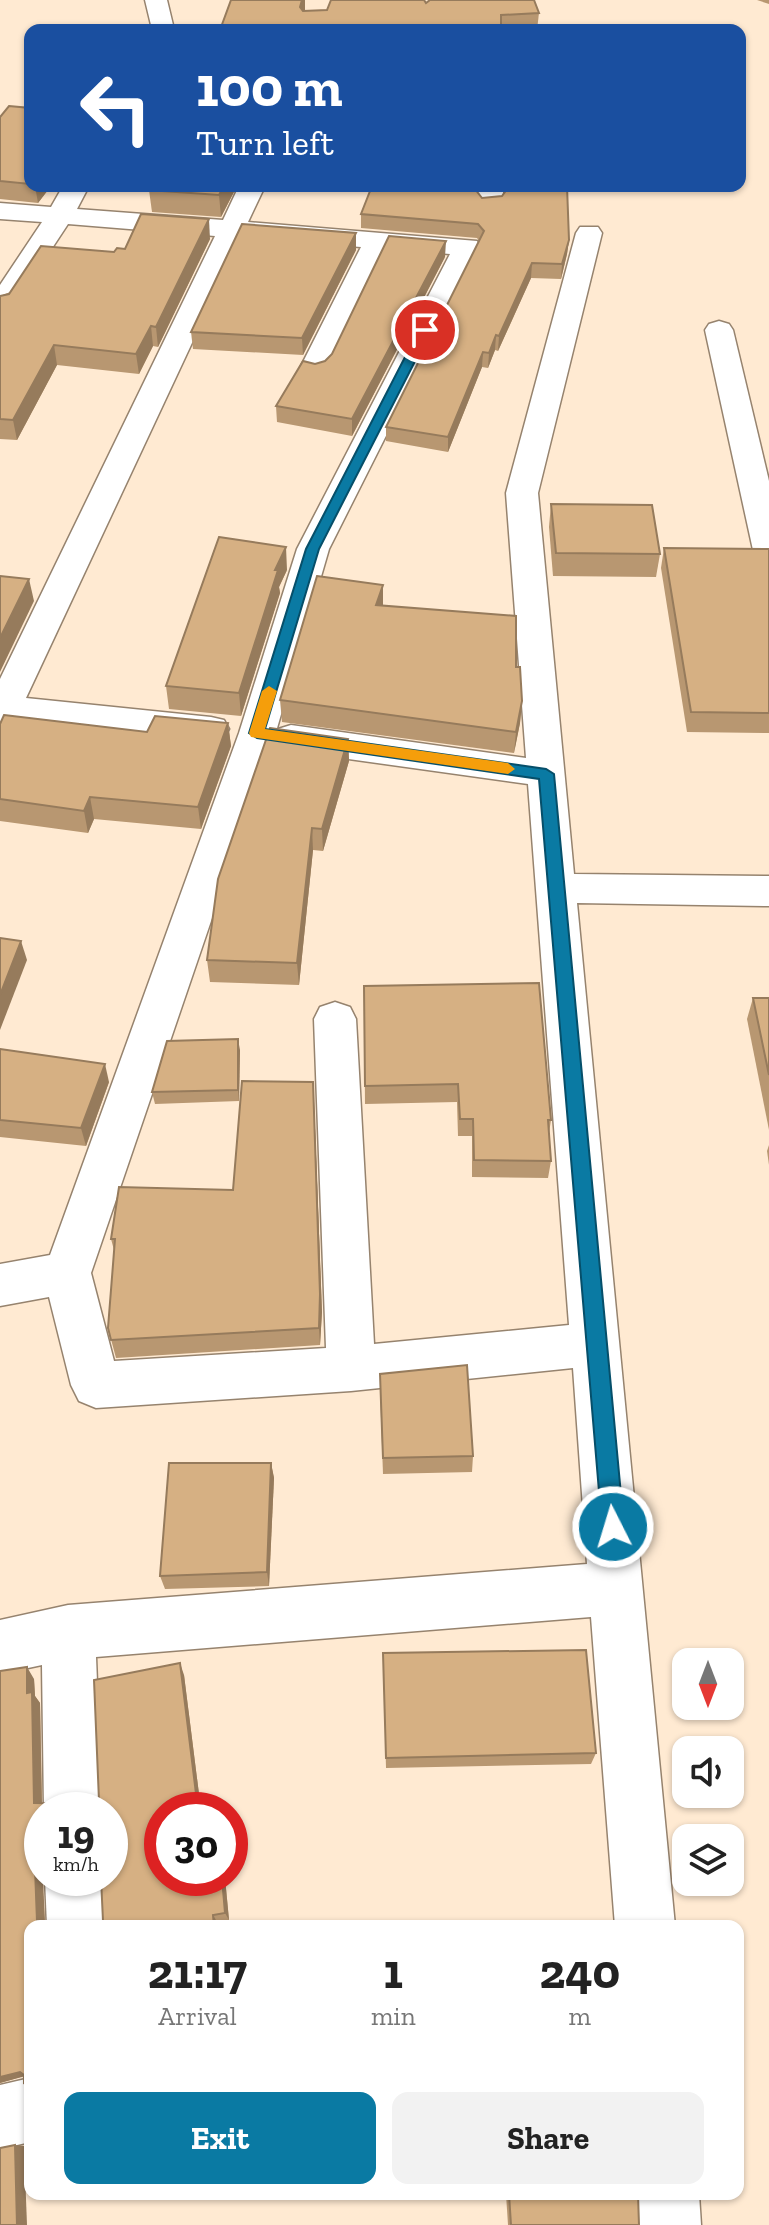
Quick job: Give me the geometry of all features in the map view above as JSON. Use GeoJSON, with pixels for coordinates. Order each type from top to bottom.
{"type":"FeatureCollection","features":[{"type":"Feature","properties":{"kind":"street"},"geometry":{"type":"LineString","coordinates":[[156,0],[162,24]]}},
{"type":"Feature","properties":{"kind":"street"},"geometry":{"type":"LineString","coordinates":[[0,306],[73,192]]}},
{"type":"Feature","properties":{"kind":"street"},"geometry":{"type":"LineString","coordinates":[[249,192],[1,711],[257,733],[546,774]]}},
{"type":"Feature","properties":{"kind":"street"},"geometry":{"type":"LineString","coordinates":[[0,211],[467,247],[313,549],[257,733],[67,1273],[96,1385],[351,1369],[597,1344]]}},
{"type":"Feature","properties":{"kind":"street"},"geometry":{"type":"LineString","coordinates":[[589,233],[522,493],[645,1920]]}},
{"type":"Feature","properties":{"kind":"street"},"geometry":{"type":"LineString","coordinates":[[315,368],[377,241]]}},
{"type":"Feature","properties":{"kind":"street"},"geometry":{"type":"LineString","coordinates":[[719,330],[769,550]]}},
{"type":"Feature","properties":{"kind":"street"},"geometry":{"type":"LineString","coordinates":[[557,888],[769,891]]}},
{"type":"Feature","properties":{"kind":"street"},"geometry":{"type":"LineString","coordinates":[[335,1019],[351,1369]]}},
{"type":"Feature","properties":{"kind":"street"},"geometry":{"type":"LineString","coordinates":[[0,1285],[67,1273]]}},
{"type":"Feature","properties":{"kind":"street"},"geometry":{"type":"LineString","coordinates":[[0,1647],[68,1632],[618,1588]]}},
{"type":"Feature","properties":{"kind":"street"},"geometry":{"type":"LineString","coordinates":[[68,1632],[72,1792]]}},
{"type":"Feature","properties":{"kind":"street"},"geometry":{"type":"LineString","coordinates":[[76,1896],[77,1920]]}},
{"type":"Feature","properties":{"kind":"street"},"geometry":{"type":"LineString","coordinates":[[0,2117],[24,2111]]}},
{"type":"Feature","properties":{"kind":"street"},"geometry":{"type":"LineString","coordinates":[[666,2200],[668,2225]]}},
{"type":"Feature","properties":{"kind":"building"},"geometry":{"type":"Polygon","coordinates":[[[231,0],[302,0],[300,7],[303,11],[327,10],[331,0],[424,0],[426,3],[430,0],[534,0],[539,13],[501,15],[501,24],[222,24],[231,0]]]}},
{"type":"Feature","properties":{"kind":"building"},"geometry":{"type":"Polygon","coordinates":[[[9,106],[24,107],[24,183],[0,181],[0,117],[9,106]]]}},
{"type":"Feature","properties":{"kind":"building"},"geometry":{"type":"Polygon","coordinates":[[[177,192],[221,192],[219,195],[177,192]]]}},
{"type":"Feature","properties":{"kind":"building"},"geometry":{"type":"Polygon","coordinates":[[[370,192],[477,192],[482,198],[502,196],[505,192],[567,192],[569,240],[562,264],[532,263],[499,336],[496,335],[489,353],[483,352],[448,437],[386,427],[484,231],[478,224],[361,214],[370,192]]]}},
{"type":"Feature","properties":{"kind":"building"},"geometry":{"type":"Polygon","coordinates":[[[141,214],[209,219],[156,327],[151,326],[136,354],[54,345],[13,420],[0,419],[0,296],[9,294],[41,246],[114,252],[117,248],[125,249],[141,214]]]}},
{"type":"Feature","properties":{"kind":"building"},"geometry":{"type":"Polygon","coordinates":[[[242,224],[356,233],[302,338],[191,332],[242,224]]]}},
{"type":"Feature","properties":{"kind":"building"},"geometry":{"type":"Polygon","coordinates":[[[389,236],[446,241],[352,419],[276,406],[303,361],[315,364],[325,361],[332,354],[389,236]]]}},
{"type":"Feature","properties":{"kind":"building"},"geometry":{"type":"Polygon","coordinates":[[[551,504],[652,505],[660,554],[556,553],[551,504]]]}},
{"type":"Feature","properties":{"kind":"building"},"geometry":{"type":"Polygon","coordinates":[[[219,537],[286,547],[275,570],[278,570],[239,693],[166,686],[219,537]]]}},
{"type":"Feature","properties":{"kind":"building"},"geometry":{"type":"Polygon","coordinates":[[[664,548],[769,549],[769,713],[691,712],[664,548]]]}},
{"type":"Feature","properties":{"kind":"building"},"geometry":{"type":"Polygon","coordinates":[[[0,576],[29,579],[0,638],[0,576]]]}},
{"type":"Feature","properties":{"kind":"building"},"geometry":{"type":"Polygon","coordinates":[[[317,576],[383,585],[376,605],[516,616],[516,667],[520,667],[522,701],[516,732],[280,700],[317,576]]]}},
{"type":"Feature","properties":{"kind":"building"},"geometry":{"type":"Polygon","coordinates":[[[4,715],[147,732],[155,716],[228,723],[198,807],[90,797],[84,811],[0,799],[0,724],[4,715]]]}},
{"type":"Feature","properties":{"kind":"building"},"geometry":{"type":"Polygon","coordinates":[[[270,728],[348,739],[322,829],[312,828],[297,963],[207,960],[218,879],[270,728]]]}},
{"type":"Feature","properties":{"kind":"building"},"geometry":{"type":"Polygon","coordinates":[[[0,938],[21,941],[0,995],[0,938]]]}},
{"type":"Feature","properties":{"kind":"building"},"geometry":{"type":"Polygon","coordinates":[[[539,983],[551,1120],[548,1120],[551,1161],[474,1160],[473,1119],[460,1119],[458,1084],[365,1086],[364,986],[539,983]]]}},
{"type":"Feature","properties":{"kind":"building"},"geometry":{"type":"Polygon","coordinates":[[[753,998],[769,998],[769,1075],[753,998]]]}},
{"type":"Feature","properties":{"kind":"building"},"geometry":{"type":"Polygon","coordinates":[[[238,1039],[238,1090],[152,1092],[167,1041],[238,1039]]]}},
{"type":"Feature","properties":{"kind":"building"},"geometry":{"type":"Polygon","coordinates":[[[0,1049],[105,1064],[81,1128],[0,1120],[0,1049]]]}},
{"type":"Feature","properties":{"kind":"building"},"geometry":{"type":"Polygon","coordinates":[[[242,1081],[313,1082],[319,1328],[111,1340],[108,1328],[115,1239],[111,1239],[119,1187],[233,1190],[242,1081]]]}},
{"type":"Feature","properties":{"kind":"building"},"geometry":{"type":"Polygon","coordinates":[[[467,1365],[473,1456],[383,1458],[380,1374],[467,1365]]]}},
{"type":"Feature","properties":{"kind":"building"},"geometry":{"type":"Polygon","coordinates":[[[169,1463],[271,1463],[267,1572],[160,1576],[169,1463]]]}},
{"type":"Feature","properties":{"kind":"building"},"geometry":{"type":"Polygon","coordinates":[[[586,1650],[596,1753],[386,1758],[383,1653],[586,1650]]]}},
{"type":"Feature","properties":{"kind":"building"},"geometry":{"type":"Polygon","coordinates":[[[180,1663],[196,1792],[144,1792],[144,1896],[224,1896],[225,1913],[213,1915],[213,1920],[103,1920],[102,1896],[128,1896],[128,1792],[99,1792],[94,1680],[180,1663]]]}},
{"type":"Feature","properties":{"kind":"building"},"geometry":{"type":"Polygon","coordinates":[[[27,1667],[27,1693],[32,1692],[34,1792],[24,1792],[24,1896],[36,1896],[37,1920],[24,1920],[24,2075],[20,2072],[0,2077],[0,1671],[27,1667]]]}},
{"type":"Feature","properties":{"kind":"building"},"geometry":{"type":"Polygon","coordinates":[[[15,2145],[17,2225],[0,2225],[0,2148],[15,2145]]]}},
{"type":"Feature","properties":{"kind":"building"},"geometry":{"type":"Polygon","coordinates":[[[509,2200],[638,2200],[639,2225],[511,2225],[509,2200]]]}},
{"type":"Feature","properties":{"kind":"slow traffic"},"geometry":{"type":"LineString","coordinates":[[269,691],[257,733],[508,769]]}},
{"type":"Feature","properties":{"kind":"route"},"geometry":{"type":"LineString","coordinates":[[425,330],[313,549],[257,733],[546,774],[613,1527]]}}]}
